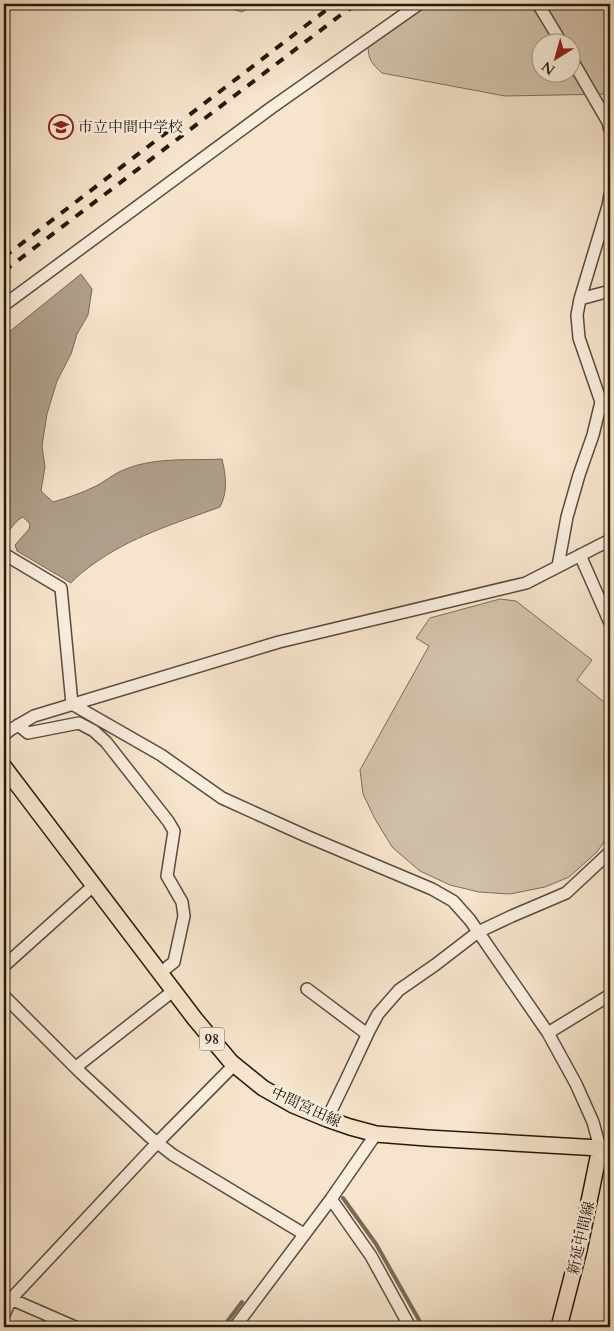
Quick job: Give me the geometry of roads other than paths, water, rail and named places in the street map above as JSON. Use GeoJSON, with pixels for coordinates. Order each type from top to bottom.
{"type":"FeatureCollection","features":[{"type":"Feature","properties":{"kind":"main road","name":"中間宮田線"},"geometry":{"type":"LineString","coordinates":[[4,767],[195,1019],[235,1064],[263,1088],[293,1105],[327,1119],[376,1134],[605,1147]]}},
{"type":"Feature","properties":{"kind":"main road","name":"新延中間線"},"geometry":{"type":"LineString","coordinates":[[559,1327],[605,1147]]}},
{"type":"Feature","properties":{"kind":"street"},"geometry":{"type":"LineString","coordinates":[[4,305],[271,108],[419,4]]}},
{"type":"Feature","properties":{"kind":"street"},"geometry":{"type":"LineString","coordinates":[[538,4],[555,32]]}},
{"type":"Feature","properties":{"kind":"street"},"geometry":{"type":"LineString","coordinates":[[582,77],[608,122],[610,130]]}},
{"type":"Feature","properties":{"kind":"street"},"geometry":{"type":"LineString","coordinates":[[558,566],[567,517],[601,402],[579,338],[577,315],[610,194]]}},
{"type":"Feature","properties":{"kind":"street"},"geometry":{"type":"LineString","coordinates":[[606,214],[610,231]]}},
{"type":"Feature","properties":{"kind":"street"},"geometry":{"type":"LineString","coordinates":[[580,299],[610,291]]}},
{"type":"Feature","properties":{"kind":"street"},"geometry":{"type":"LineString","coordinates":[[4,735],[34,716],[279,642],[526,583],[610,540]]}},
{"type":"Feature","properties":{"kind":"street"},"geometry":{"type":"LineString","coordinates":[[4,554],[61,588],[72,704]]}},
{"type":"Feature","properties":{"kind":"street"},"geometry":{"type":"LineString","coordinates":[[580,555],[610,623]]}},
{"type":"Feature","properties":{"kind":"street"},"geometry":{"type":"LineString","coordinates":[[72,704],[162,755],[222,798],[432,889],[453,901],[470,920],[548,1033],[605,1147]]}},
{"type":"Feature","properties":{"kind":"street"},"geometry":{"type":"LineString","coordinates":[[18,725],[28,733],[79,723],[94,731],[106,742],[174,831],[167,876],[182,902],[184,916],[174,962],[160,973]]}},
{"type":"Feature","properties":{"kind":"street"},"geometry":{"type":"LineString","coordinates":[[327,1119],[378,1014],[399,990],[478,932],[566,893],[610,852]]}},
{"type":"Feature","properties":{"kind":"street"},"geometry":{"type":"LineString","coordinates":[[4,966],[93,886]]}},
{"type":"Feature","properties":{"kind":"street"},"geometry":{"type":"LineString","coordinates":[[307,989],[367,1034]]}},
{"type":"Feature","properties":{"kind":"street"},"geometry":{"type":"LineString","coordinates":[[76,1067],[173,991]]}},
{"type":"Feature","properties":{"kind":"street"},"geometry":{"type":"LineString","coordinates":[[548,1033],[610,995]]}},
{"type":"Feature","properties":{"kind":"street"},"geometry":{"type":"LineString","coordinates":[[4,996],[76,1067],[173,1156],[304,1234]]}},
{"type":"Feature","properties":{"kind":"street"},"geometry":{"type":"LineString","coordinates":[[4,1315],[8,1298],[235,1064]]}},
{"type":"Feature","properties":{"kind":"street"},"geometry":{"type":"LineString","coordinates":[[235,1327],[331,1199],[376,1134]]}},
{"type":"Feature","properties":{"kind":"street"},"geometry":{"type":"LineString","coordinates":[[331,1199],[371,1256],[410,1327]]}},
{"type":"Feature","properties":{"kind":"street"},"geometry":{"type":"LineString","coordinates":[[8,1298],[75,1327]]}},
{"type":"Feature","properties":{"kind":"waterway"},"geometry":{"type":"LineString","coordinates":[[343,1198],[376,1244],[423,1327]]}},
{"type":"Feature","properties":{"kind":"waterway"},"geometry":{"type":"LineString","coordinates":[[223,1327],[242,1302]]}},
{"type":"Feature","properties":{"kind":"railway"},"geometry":{"type":"LineString","coordinates":[[4,257],[334,4]]}},
{"type":"Feature","properties":{"kind":"railway"},"geometry":{"type":"LineString","coordinates":[[4,271],[357,4]]}},
{"type":"Feature","properties":{"kind":"place","name":"市立中間中学校"},"geometry":{"type":"Point","coordinates":[61,127]}}]}
